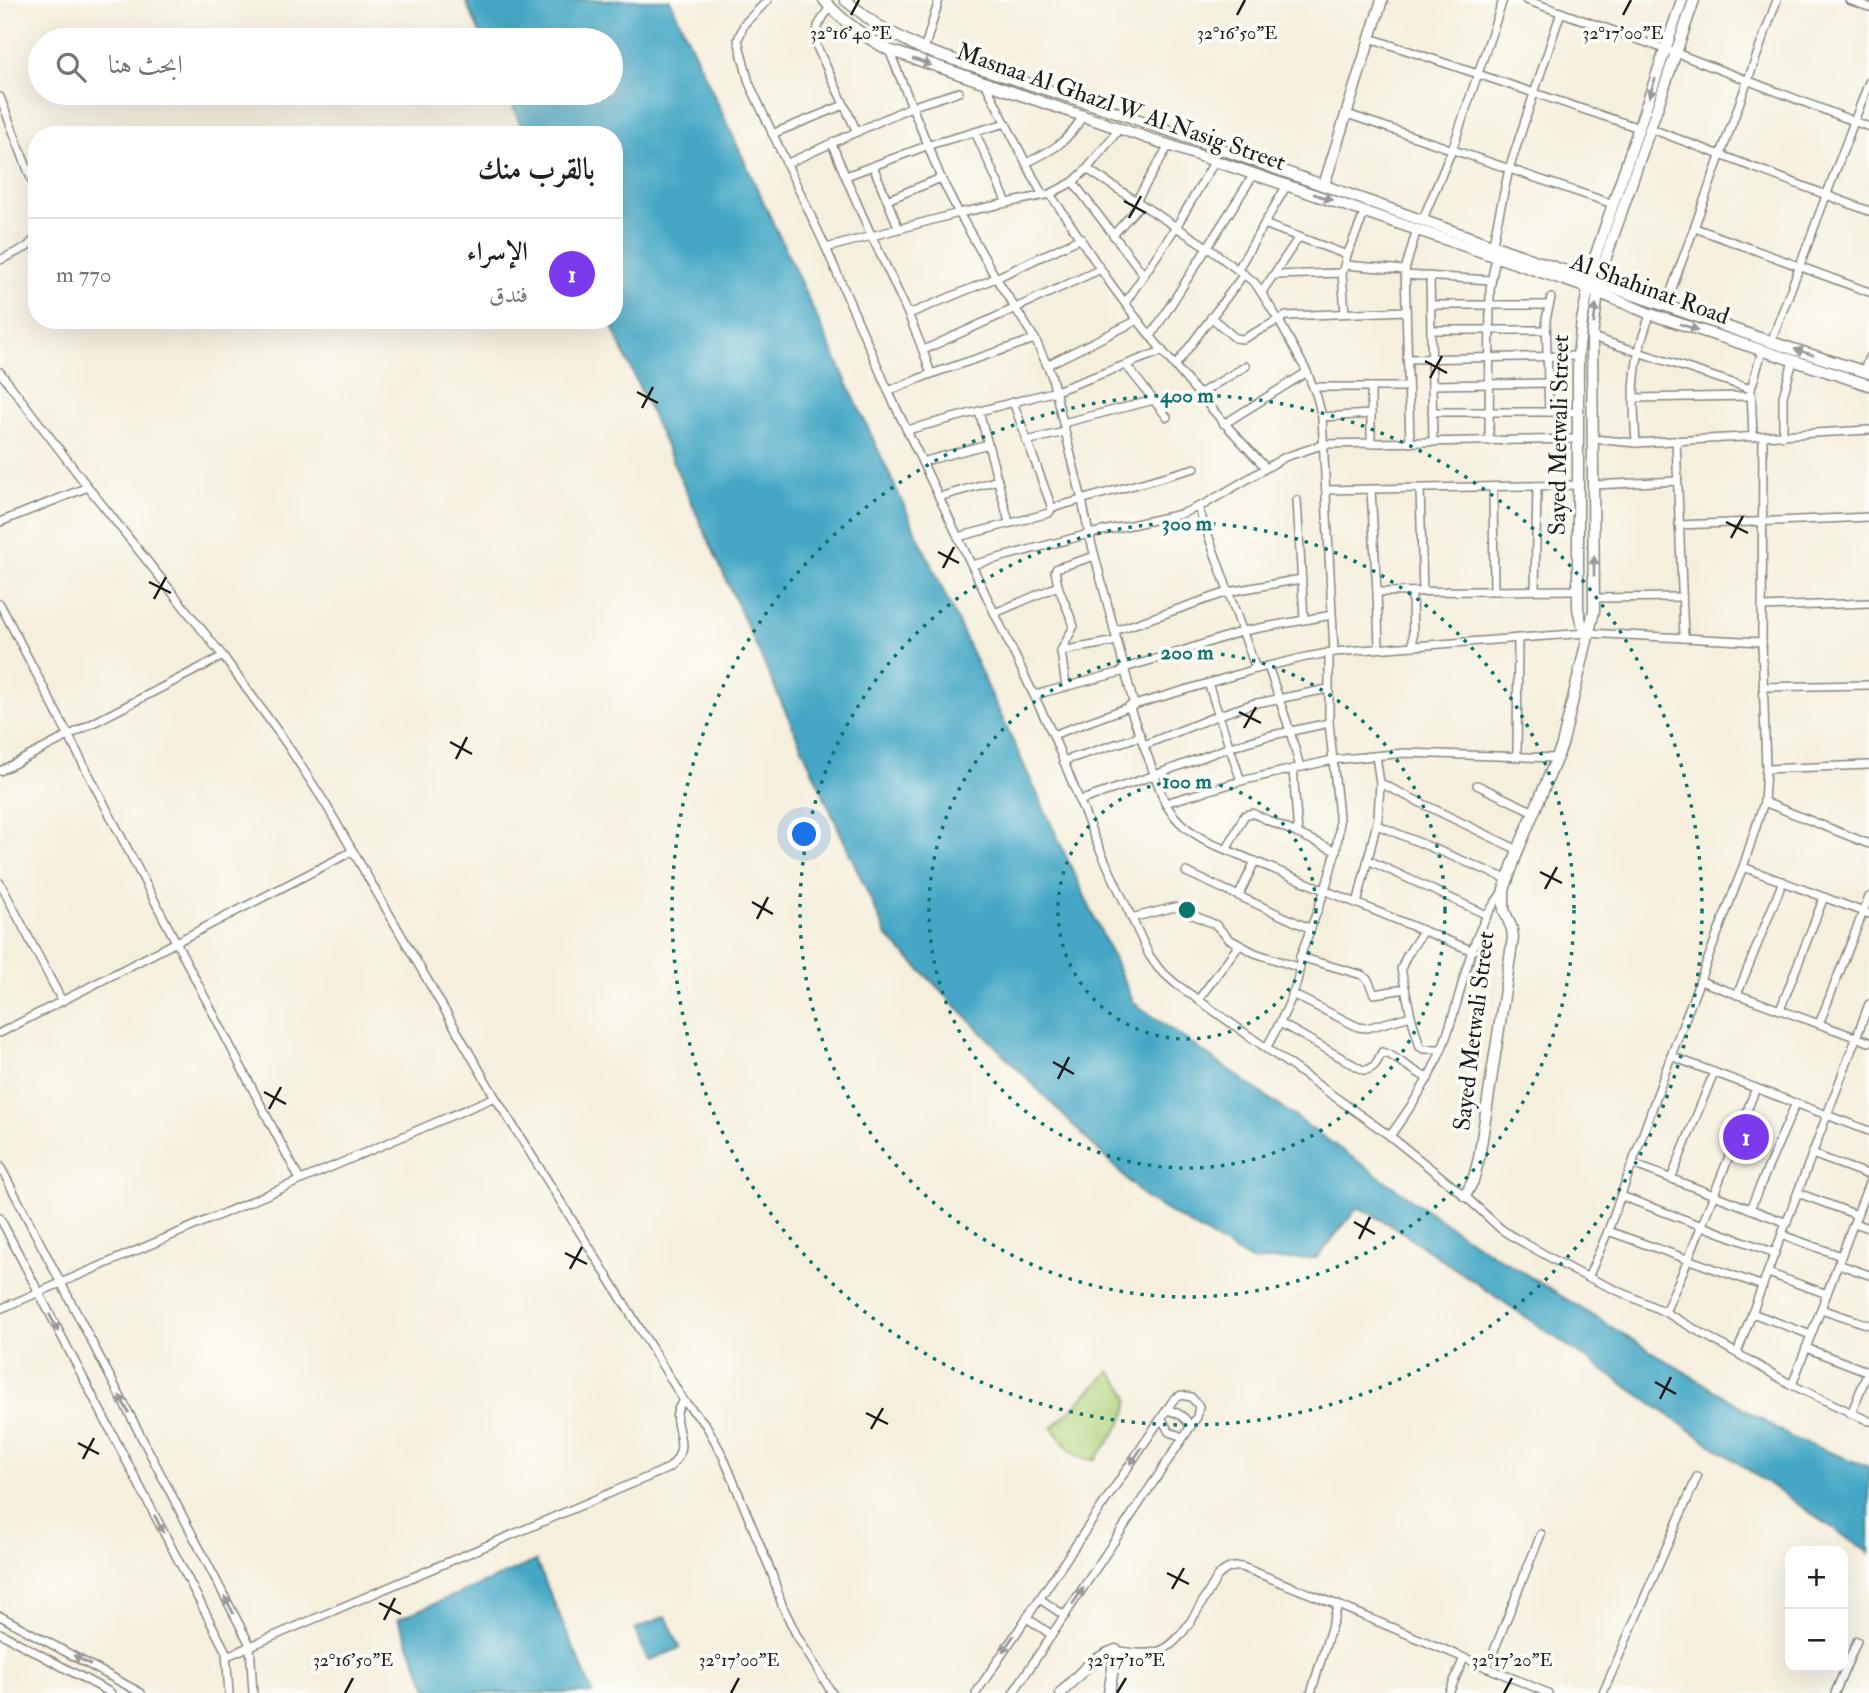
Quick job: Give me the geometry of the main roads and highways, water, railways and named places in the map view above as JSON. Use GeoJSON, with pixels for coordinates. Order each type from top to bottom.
{"type":"FeatureCollection","features":[{"type":"Feature","properties":{"kind":"water"},"geometry":{"type":"Polygon","coordinates":[[[465,0],[670,0],[1134,1003],[1462,1235],[1792,1438],[1869,1467],[1869,1553],[1396,1228],[1358,1207],[1317,1258],[1251,1261],[1144,1197],[887,936],[613,329],[623,329],[623,126],[521,126],[512,105],[623,105],[623,28],[478,28],[465,0]]]}},
{"type":"Feature","properties":{"kind":"water"},"geometry":{"type":"Polygon","coordinates":[[[536,1561],[593,1693],[430,1693],[398,1619],[536,1561]]]}},
{"type":"Feature","properties":{"kind":"water"},"geometry":{"type":"Polygon","coordinates":[[[666,1616],[680,1648],[648,1661],[635,1629],[666,1616]]]}},
{"type":"Feature","properties":{"kind":"place","name":"الإسراء"},"geometry":{"type":"Point","coordinates":[1746,1137]}}]}
